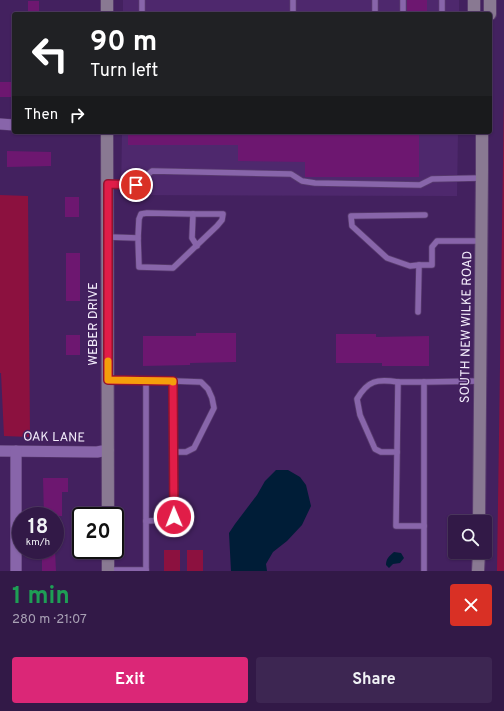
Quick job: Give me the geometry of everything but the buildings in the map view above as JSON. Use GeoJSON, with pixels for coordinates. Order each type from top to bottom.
{"type":"FeatureCollection","features":[{"type":"Feature","properties":{"kind":"main road"},"geometry":{"type":"LineString","coordinates":[[107,0],[107,12]]}},
{"type":"Feature","properties":{"kind":"main road"},"geometry":{"type":"LineString","coordinates":[[474,0],[474,12]]}},
{"type":"Feature","properties":{"kind":"main road"},"geometry":{"type":"LineString","coordinates":[[490,0],[490,12]]}},
{"type":"Feature","properties":{"kind":"main road","name":"WEBER DRIVE"},"geometry":{"type":"LineString","coordinates":[[107,134],[108,507]]}},
{"type":"Feature","properties":{"kind":"main road","name":"SOUTH NEW WILKE ROAD"},"geometry":{"type":"LineString","coordinates":[[479,515],[482,134]]}},
{"type":"Feature","properties":{"kind":"main road"},"geometry":{"type":"LineString","coordinates":[[108,559],[108,570]]}},
{"type":"Feature","properties":{"kind":"main road"},"geometry":{"type":"LineString","coordinates":[[478,559],[478,571]]}},
{"type":"Feature","properties":{"kind":"street"},"geometry":{"type":"LineString","coordinates":[[0,124],[12,125]]}},
{"type":"Feature","properties":{"kind":"street","name":"OAK LANE"},"geometry":{"type":"LineString","coordinates":[[0,451],[97,452],[108,450]]}},
{"type":"Feature","properties":{"kind":"street"},"geometry":{"type":"LineString","coordinates":[[16,451],[16,571]]}},
{"type":"Feature","properties":{"kind":"lane"},"geometry":{"type":"LineString","coordinates":[[142,0],[142,12]]}},
{"type":"Feature","properties":{"kind":"lane"},"geometry":{"type":"LineString","coordinates":[[293,0],[293,12]]}},
{"type":"Feature","properties":{"kind":"lane"},"geometry":{"type":"LineString","coordinates":[[375,0],[375,12]]}},
{"type":"Feature","properties":{"kind":"lane"},"geometry":{"type":"LineString","coordinates":[[403,0],[403,12]]}},
{"type":"Feature","properties":{"kind":"lane"},"geometry":{"type":"LineString","coordinates":[[442,0],[442,12]]}},
{"type":"Feature","properties":{"kind":"lane"},"geometry":{"type":"LineString","coordinates":[[108,184],[136,185],[152,171],[291,174],[302,181],[316,183],[420,185],[432,179],[482,178]]}},
{"type":"Feature","properties":{"kind":"lane"},"geometry":{"type":"LineString","coordinates":[[141,214],[193,214],[223,214],[222,220],[174,268],[139,267],[138,238],[139,219],[141,214]]}},
{"type":"Feature","properties":{"kind":"lane"},"geometry":{"type":"LineString","coordinates":[[193,214],[192,238],[197,246]]}},
{"type":"Feature","properties":{"kind":"lane"},"geometry":{"type":"LineString","coordinates":[[425,215],[351,216],[352,226],[387,258],[410,266],[432,265],[432,247],[437,241],[482,241]]}},
{"type":"Feature","properties":{"kind":"lane"},"geometry":{"type":"LineString","coordinates":[[108,238],[138,238]]}},
{"type":"Feature","properties":{"kind":"lane"},"geometry":{"type":"LineString","coordinates":[[418,312],[419,266]]}},
{"type":"Feature","properties":{"kind":"lane"},"geometry":{"type":"LineString","coordinates":[[108,380],[201,382],[208,388],[214,408],[194,448],[186,452],[174,452]]}},
{"type":"Feature","properties":{"kind":"lane"},"geometry":{"type":"LineString","coordinates":[[108,570],[146,570],[146,380]]}},
{"type":"Feature","properties":{"kind":"lane"},"geometry":{"type":"LineString","coordinates":[[397,452],[381,452],[375,449],[360,415],[357,399],[362,390],[372,382],[386,380],[398,382],[480,381]]}},
{"type":"Feature","properties":{"kind":"lane"},"geometry":{"type":"LineString","coordinates":[[146,521],[170,520],[174,517],[173,381]]}},
{"type":"Feature","properties":{"kind":"lane"},"geometry":{"type":"LineString","coordinates":[[398,382],[396,526],[424,526]]}},
{"type":"Feature","properties":{"kind":"lane"},"geometry":{"type":"LineString","coordinates":[[424,382],[424,571]]}},
{"type":"Feature","properties":{"kind":"shaded area"},"geometry":{"type":"Polygon","coordinates":[[[123,0],[459,0],[459,12],[123,12],[123,0]]]}},
{"type":"Feature","properties":{"kind":"shaded area"},"geometry":{"type":"Polygon","coordinates":[[[504,93],[504,571],[497,571],[504,93]]]}},
{"type":"Feature","properties":{"kind":"shaded area"},"geometry":{"type":"Polygon","coordinates":[[[122,134],[458,134],[457,196],[121,195],[122,134]]]}},
{"type":"Feature","properties":{"kind":"shaded area"},"geometry":{"type":"Polygon","coordinates":[[[0,195],[28,196],[30,437],[4,436],[0,373],[0,195]]]}},
{"type":"Feature","properties":{"kind":"shaded area"},"geometry":{"type":"Polygon","coordinates":[[[164,550],[180,550],[180,571],[164,571],[164,550]]]}},
{"type":"Feature","properties":{"kind":"shaded area"},"geometry":{"type":"Polygon","coordinates":[[[187,550],[203,550],[203,571],[187,571],[187,550]]]}},
{"type":"Feature","properties":{"kind":"water"},"geometry":{"type":"Polygon","coordinates":[[[276,470],[288,470],[300,477],[306,485],[311,506],[302,525],[287,541],[273,552],[266,564],[267,571],[231,571],[229,533],[257,495],[265,481],[276,470]]]}},
{"type":"Feature","properties":{"kind":"water"},"geometry":{"type":"Polygon","coordinates":[[[394,552],[401,553],[404,558],[400,563],[393,564],[389,568],[386,565],[387,561],[389,556],[394,552]]]}},
{"type":"Feature","properties":{"kind":"slow traffic"},"geometry":{"type":"LineString","coordinates":[[108,361],[108,380],[173,382]]}},
{"type":"Feature","properties":{"kind":"route"},"geometry":{"type":"LineString","coordinates":[[136,185],[108,184],[108,380],[173,381],[174,517]]}}]}
